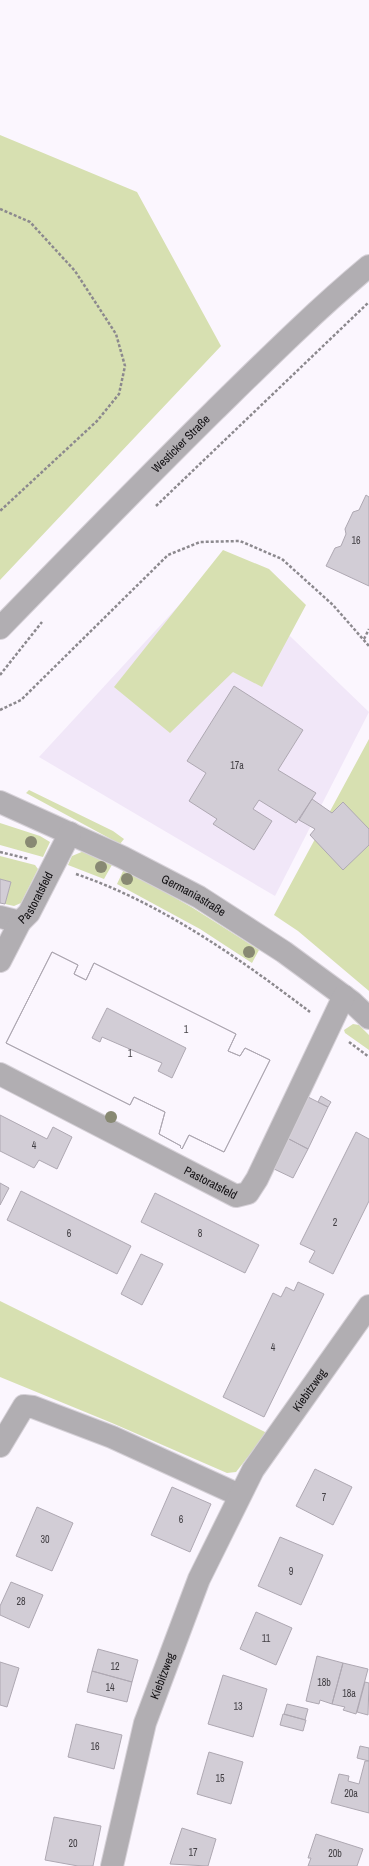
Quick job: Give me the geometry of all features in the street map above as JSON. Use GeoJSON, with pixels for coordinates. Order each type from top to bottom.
{"type":"FeatureCollection","features":[{"type":"Feature","properties":{"kind":"street","name":"Westicker Straße"},"geometry":{"type":"LineString","coordinates":[[0,628],[119,505],[280,346],[334,295],[369,266]]}},
{"type":"Feature","properties":{"kind":"street","name":"Germaniastraße"},"geometry":{"type":"LineString","coordinates":[[0,802],[122,857],[199,897],[284,952],[344,996],[369,1018]]}},
{"type":"Feature","properties":{"kind":"street","name":"Pastoratsfeld"},"geometry":{"type":"LineString","coordinates":[[0,961],[10,919],[29,913],[70,833]]}},
{"type":"Feature","properties":{"kind":"street","name":"Pastoratsfeld"},"geometry":{"type":"LineString","coordinates":[[0,1074],[236,1196],[248,1193],[257,1179],[344,996]]}},
{"type":"Feature","properties":{"kind":"street","name":"Kiebitzweg"},"geometry":{"type":"LineString","coordinates":[[112,1866],[145,1723],[199,1579],[239,1495],[272,1443],[369,1306]]}},
{"type":"Feature","properties":{"kind":"street"},"geometry":{"type":"LineString","coordinates":[[0,1446],[24,1406],[33,1407],[112,1437],[239,1495]]}},
{"type":"Feature","properties":{"kind":"path"},"geometry":{"type":"LineString","coordinates":[[0,209],[30,222],[75,271],[116,334],[125,366],[119,394],[97,421],[0,511]]}},
{"type":"Feature","properties":{"kind":"path"},"geometry":{"type":"LineString","coordinates":[[155,508],[369,302]]}},
{"type":"Feature","properties":{"kind":"path"},"geometry":{"type":"LineString","coordinates":[[0,710],[21,700],[168,556],[200,542],[240,541],[282,559],[333,605],[369,646]]}},
{"type":"Feature","properties":{"kind":"path"},"geometry":{"type":"LineString","coordinates":[[0,675],[45,619]]}},
{"type":"Feature","properties":{"kind":"path"},"geometry":{"type":"LineString","coordinates":[[364,639],[369,629]]}},
{"type":"Feature","properties":{"kind":"path"},"geometry":{"type":"LineString","coordinates":[[0,852],[96,880],[165,914],[239,961],[369,1057]]}},
{"type":"Feature","properties":{"kind":"shaded area"},"geometry":{"type":"Polygon","coordinates":[[[216,565],[369,712],[275,896],[39,757],[216,565]]]}},
{"type":"Feature","properties":{"kind":"green space"},"geometry":{"type":"Polygon","coordinates":[[[0,135],[137,192],[221,346],[0,580],[0,135]]]}},
{"type":"Feature","properties":{"kind":"green space"},"geometry":{"type":"Polygon","coordinates":[[[223,550],[269,569],[306,605],[262,687],[233,672],[170,733],[114,687],[223,550]]]}},
{"type":"Feature","properties":{"kind":"green space"},"geometry":{"type":"Polygon","coordinates":[[[369,739],[369,991],[298,931],[274,915],[369,739]]]}},
{"type":"Feature","properties":{"kind":"green space"},"geometry":{"type":"Polygon","coordinates":[[[29,790],[113,831],[124,839],[120,844],[26,793],[29,790]]]}},
{"type":"Feature","properties":{"kind":"green space"},"geometry":{"type":"Polygon","coordinates":[[[0,823],[40,836],[50,842],[43,857],[0,845],[0,823]]]}},
{"type":"Feature","properties":{"kind":"green space"},"geometry":{"type":"Polygon","coordinates":[[[84,851],[113,863],[104,879],[68,865],[72,856],[84,851]]]}},
{"type":"Feature","properties":{"kind":"green space"},"geometry":{"type":"Polygon","coordinates":[[[0,856],[35,865],[38,869],[21,903],[14,906],[5,904],[11,882],[0,879],[0,856]]]}},
{"type":"Feature","properties":{"kind":"green space"},"geometry":{"type":"Polygon","coordinates":[[[124,869],[193,908],[259,950],[252,963],[200,929],[117,884],[124,869]]]}},
{"type":"Feature","properties":{"kind":"green space"},"geometry":{"type":"Polygon","coordinates":[[[353,1024],[359,1025],[369,1035],[369,1050],[345,1033],[344,1030],[353,1024]]]}},
{"type":"Feature","properties":{"kind":"green space"},"geometry":{"type":"Polygon","coordinates":[[[0,1301],[267,1433],[236,1472],[227,1473],[112,1423],[0,1377],[0,1301]]]}},
{"type":"Feature","properties":{"kind":"building"},"geometry":{"type":"Polygon","coordinates":[[[366,495],[369,497],[369,586],[326,566],[335,548],[341,546],[346,534],[345,529],[353,512],[359,510],[366,495]]]}},
{"type":"Feature","properties":{"kind":"building"},"geometry":{"type":"Polygon","coordinates":[[[234,686],[303,730],[278,770],[316,793],[296,823],[259,800],[253,809],[272,821],[254,850],[213,824],[217,819],[189,801],[206,773],[187,761],[234,686]]]}},
{"type":"Feature","properties":{"kind":"building"},"geometry":{"type":"Polygon","coordinates":[[[312,799],[332,813],[343,802],[369,829],[369,845],[343,870],[310,835],[315,829],[299,820],[312,799]]]}},
{"type":"Feature","properties":{"kind":"building"},"geometry":{"type":"Polygon","coordinates":[[[0,879],[11,882],[5,904],[0,903],[0,879]]]}},
{"type":"Feature","properties":{"kind":"building"},"geometry":{"type":"Polygon","coordinates":[[[52,952],[78,965],[74,974],[86,980],[94,963],[236,1034],[228,1051],[240,1056],[245,1048],[270,1060],[224,1152],[189,1135],[182,1149],[180,1147],[181,1146],[159,1134],[165,1112],[134,1097],[130,1105],[6,1043],[52,952]],[[107,1008],[92,1038],[100,1042],[102,1037],[162,1063],[158,1071],[172,1078],[186,1048],[107,1008]]]}},
{"type":"Feature","properties":{"kind":"building"},"geometry":{"type":"Polygon","coordinates":[[[52,952],[78,965],[74,974],[86,980],[94,963],[236,1034],[228,1051],[240,1056],[245,1048],[270,1060],[224,1152],[189,1135],[182,1149],[180,1147],[181,1146],[159,1134],[165,1112],[134,1097],[130,1105],[6,1043],[52,952]]]}},
{"type":"Feature","properties":{"kind":"building"},"geometry":{"type":"Polygon","coordinates":[[[321,1096],[331,1102],[328,1107],[318,1102],[321,1096]]]}},
{"type":"Feature","properties":{"kind":"building"},"geometry":{"type":"Polygon","coordinates":[[[308,1097],[328,1107],[308,1149],[287,1138],[308,1097]]]}},
{"type":"Feature","properties":{"kind":"building"},"geometry":{"type":"Polygon","coordinates":[[[0,1115],[47,1139],[53,1127],[72,1137],[57,1169],[39,1160],[34,1168],[0,1151],[0,1115]]]}},
{"type":"Feature","properties":{"kind":"building"},"geometry":{"type":"Polygon","coordinates":[[[356,1132],[369,1139],[369,1201],[333,1274],[309,1262],[315,1251],[300,1244],[356,1132]]]}},
{"type":"Feature","properties":{"kind":"building"},"geometry":{"type":"Polygon","coordinates":[[[287,1138],[308,1149],[293,1178],[272,1168],[287,1138]]]}},
{"type":"Feature","properties":{"kind":"building"},"geometry":{"type":"Polygon","coordinates":[[[0,1183],[9,1188],[0,1205],[0,1183]]]}},
{"type":"Feature","properties":{"kind":"building"},"geometry":{"type":"Polygon","coordinates":[[[21,1191],[131,1246],[117,1274],[7,1220],[21,1191]]]}},
{"type":"Feature","properties":{"kind":"building"},"geometry":{"type":"Polygon","coordinates":[[[155,1193],[259,1245],[245,1273],[141,1222],[155,1193]]]}},
{"type":"Feature","properties":{"kind":"building"},"geometry":{"type":"Polygon","coordinates":[[[141,1254],[163,1264],[142,1305],[121,1294],[141,1254]]]}},
{"type":"Feature","properties":{"kind":"building"},"geometry":{"type":"Polygon","coordinates":[[[298,1282],[324,1294],[264,1417],[223,1397],[273,1293],[281,1297],[286,1287],[294,1291],[298,1282]]]}},
{"type":"Feature","properties":{"kind":"building"},"geometry":{"type":"Polygon","coordinates":[[[315,1469],[352,1487],[333,1525],[296,1506],[315,1469]]]}},
{"type":"Feature","properties":{"kind":"building"},"geometry":{"type":"Polygon","coordinates":[[[172,1487],[211,1504],[190,1552],[151,1535],[172,1487]]]}},
{"type":"Feature","properties":{"kind":"building"},"geometry":{"type":"Polygon","coordinates":[[[37,1507],[73,1523],[52,1571],[16,1556],[37,1507]]]}},
{"type":"Feature","properties":{"kind":"building"},"geometry":{"type":"Polygon","coordinates":[[[280,1537],[323,1555],[301,1605],[258,1586],[280,1537]]]}},
{"type":"Feature","properties":{"kind":"building"},"geometry":{"type":"Polygon","coordinates":[[[11,1582],[43,1595],[29,1628],[0,1615],[0,1606],[11,1582]]]}},
{"type":"Feature","properties":{"kind":"building"},"geometry":{"type":"Polygon","coordinates":[[[256,1612],[292,1628],[276,1665],[240,1649],[256,1612]]]}},
{"type":"Feature","properties":{"kind":"building"},"geometry":{"type":"Polygon","coordinates":[[[98,1649],[138,1660],[132,1682],[92,1671],[98,1649]]]}},
{"type":"Feature","properties":{"kind":"building"},"geometry":{"type":"Polygon","coordinates":[[[317,1656],[343,1663],[332,1704],[320,1700],[319,1704],[306,1701],[317,1656]]]}},
{"type":"Feature","properties":{"kind":"building"},"geometry":{"type":"Polygon","coordinates":[[[0,1662],[19,1668],[7,1707],[0,1705],[0,1662]]]}},
{"type":"Feature","properties":{"kind":"building"},"geometry":{"type":"Polygon","coordinates":[[[343,1663],[368,1669],[356,1714],[343,1710],[345,1707],[332,1704],[343,1663]]]}},
{"type":"Feature","properties":{"kind":"building"},"geometry":{"type":"Polygon","coordinates":[[[92,1671],[132,1682],[127,1702],[87,1692],[92,1671]]]}},
{"type":"Feature","properties":{"kind":"building"},"geometry":{"type":"Polygon","coordinates":[[[223,1675],[267,1689],[253,1737],[208,1724],[223,1675]]]}},
{"type":"Feature","properties":{"kind":"building"},"geometry":{"type":"Polygon","coordinates":[[[365,1682],[369,1683],[368,1715],[357,1712],[365,1682]]]}},
{"type":"Feature","properties":{"kind":"building"},"geometry":{"type":"Polygon","coordinates":[[[287,1704],[308,1709],[305,1720],[284,1714],[287,1704]]]}},
{"type":"Feature","properties":{"kind":"building"},"geometry":{"type":"Polygon","coordinates":[[[283,1714],[306,1720],[303,1731],[280,1725],[283,1714]]]}},
{"type":"Feature","properties":{"kind":"building"},"geometry":{"type":"Polygon","coordinates":[[[76,1724],[122,1735],[114,1769],[68,1757],[76,1724]]]}},
{"type":"Feature","properties":{"kind":"building"},"geometry":{"type":"Polygon","coordinates":[[[360,1746],[369,1748],[369,1761],[357,1758],[360,1746]]]}},
{"type":"Feature","properties":{"kind":"building"},"geometry":{"type":"Polygon","coordinates":[[[209,1752],[243,1762],[231,1804],[197,1794],[209,1752]]]}},
{"type":"Feature","properties":{"kind":"building"},"geometry":{"type":"Polygon","coordinates":[[[365,1761],[369,1761],[369,1813],[331,1803],[339,1774],[349,1776],[348,1781],[359,1784],[365,1761]]]}},
{"type":"Feature","properties":{"kind":"building"},"geometry":{"type":"Polygon","coordinates":[[[54,1817],[101,1826],[93,1866],[78,1866],[45,1860],[54,1817]]]}},
{"type":"Feature","properties":{"kind":"building"},"geometry":{"type":"Polygon","coordinates":[[[182,1828],[216,1839],[208,1866],[170,1864],[182,1828]]]}},
{"type":"Feature","properties":{"kind":"building"},"geometry":{"type":"Polygon","coordinates":[[[316,1834],[363,1849],[357,1866],[308,1866],[311,1858],[308,1858],[316,1834]]]}}]}
